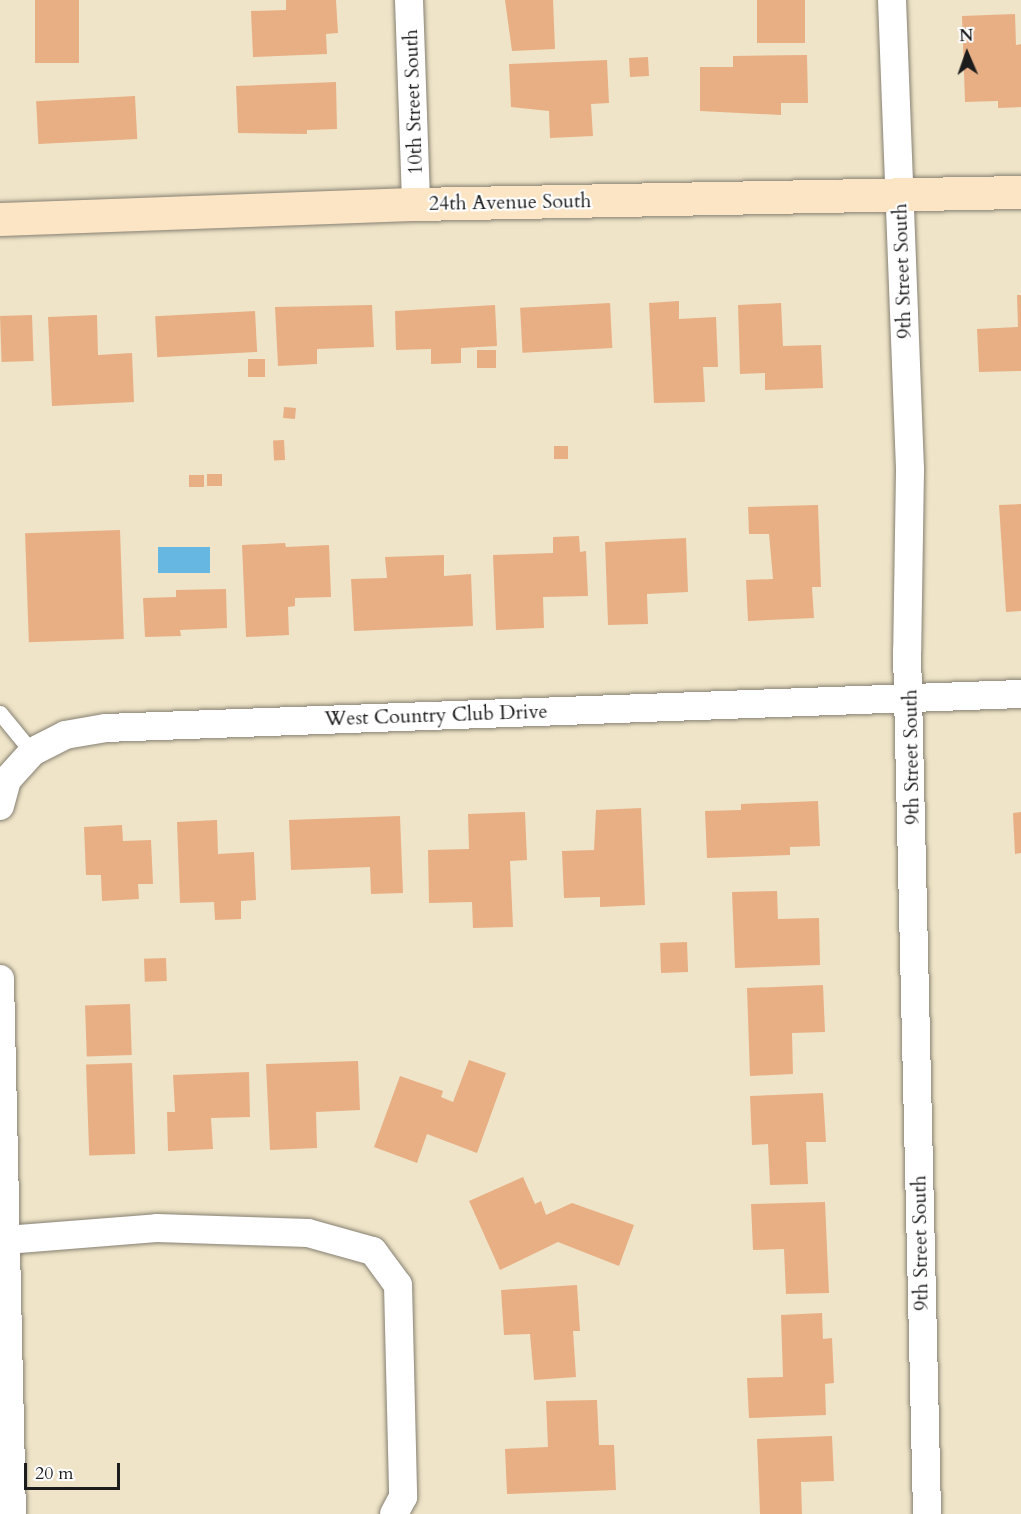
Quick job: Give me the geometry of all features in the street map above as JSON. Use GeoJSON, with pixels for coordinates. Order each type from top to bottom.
{"type":"FeatureCollection","features":[{"type":"Feature","properties":{"kind":"street","name":"10th Street South"},"geometry":{"type":"LineString","coordinates":[[409,0],[416,204]]}},
{"type":"Feature","properties":{"kind":"street","name":"9th Street South"},"geometry":{"type":"LineString","coordinates":[[892,0],[910,470],[910,697],[927,1514]]}},
{"type":"Feature","properties":{"kind":"street","name":"24th Avenue South"},"geometry":{"type":"LineString","coordinates":[[0,219],[416,204],[1021,192]]}},
{"type":"Feature","properties":{"kind":"street","name":"West Country Club Drive"},"geometry":{"type":"LineString","coordinates":[[0,806],[7,780],[32,752],[64,735],[106,728],[1021,694]]}},
{"type":"Feature","properties":{"kind":"street"},"geometry":{"type":"LineString","coordinates":[[0,979],[6,1240],[8,1498]]}},
{"type":"Feature","properties":{"kind":"street"},"geometry":{"type":"LineString","coordinates":[[6,1240],[169,1228],[308,1233],[373,1251],[398,1285],[403,1497],[394,1514]]}},
{"type":"Feature","properties":{"kind":"lane"},"geometry":{"type":"LineString","coordinates":[[0,713],[32,752]]}},
{"type":"Feature","properties":{"kind":"water"},"geometry":{"type":"Polygon","coordinates":[[[158,547],[210,547],[210,573],[158,573],[158,547]]]}},
{"type":"Feature","properties":{"kind":"building"},"geometry":{"type":"Polygon","coordinates":[[[35,0],[79,0],[79,63],[35,63],[35,0]]]}},
{"type":"Feature","properties":{"kind":"building"},"geometry":{"type":"Polygon","coordinates":[[[286,0],[336,0],[338,33],[326,34],[327,54],[253,57],[251,11],[286,10],[286,0]]]}},
{"type":"Feature","properties":{"kind":"building"},"geometry":{"type":"Polygon","coordinates":[[[505,0],[553,0],[555,49],[512,51],[505,0]]]}},
{"type":"Feature","properties":{"kind":"building"},"geometry":{"type":"Polygon","coordinates":[[[757,0],[805,0],[805,43],[757,43],[757,0]]]}},
{"type":"Feature","properties":{"kind":"building"},"geometry":{"type":"Polygon","coordinates":[[[1015,14],[1016,45],[1021,44],[1021,107],[998,108],[998,101],[965,102],[962,16],[1015,14]]]}},
{"type":"Feature","properties":{"kind":"building"},"geometry":{"type":"Polygon","coordinates":[[[807,55],[808,103],[781,103],[781,115],[700,111],[700,67],[733,67],[733,56],[807,55]]]}},
{"type":"Feature","properties":{"kind":"building"},"geometry":{"type":"Polygon","coordinates":[[[648,57],[649,76],[630,77],[629,58],[648,57]]]}},
{"type":"Feature","properties":{"kind":"building"},"geometry":{"type":"Polygon","coordinates":[[[607,60],[609,103],[591,104],[593,136],[550,138],[549,111],[511,107],[509,64],[607,60]]]}},
{"type":"Feature","properties":{"kind":"building"},"geometry":{"type":"Polygon","coordinates":[[[336,82],[337,129],[307,130],[307,134],[238,133],[236,86],[336,82]]]}},
{"type":"Feature","properties":{"kind":"building"},"geometry":{"type":"Polygon","coordinates":[[[135,96],[137,139],[38,144],[36,101],[135,96]]]}},
{"type":"Feature","properties":{"kind":"building"},"geometry":{"type":"Polygon","coordinates":[[[1017,295],[1021,295],[1021,371],[979,372],[977,329],[1018,327],[1017,295]]]}},
{"type":"Feature","properties":{"kind":"building"},"geometry":{"type":"Polygon","coordinates":[[[679,301],[679,319],[716,317],[718,367],[703,367],[705,402],[654,403],[649,303],[679,301]]]}},
{"type":"Feature","properties":{"kind":"building"},"geometry":{"type":"Polygon","coordinates":[[[610,303],[612,348],[522,353],[520,308],[610,303]]]}},
{"type":"Feature","properties":{"kind":"building"},"geometry":{"type":"Polygon","coordinates":[[[781,303],[783,346],[821,345],[823,388],[765,390],[765,373],[740,374],[738,305],[781,303]]]}},
{"type":"Feature","properties":{"kind":"building"},"geometry":{"type":"Polygon","coordinates":[[[372,305],[374,347],[317,349],[317,364],[278,366],[275,307],[372,305]]]}},
{"type":"Feature","properties":{"kind":"building"},"geometry":{"type":"Polygon","coordinates":[[[495,305],[497,346],[461,348],[461,363],[431,364],[431,349],[396,350],[395,311],[495,305]]]}},
{"type":"Feature","properties":{"kind":"building"},"geometry":{"type":"Polygon","coordinates":[[[255,311],[257,352],[157,357],[155,316],[255,311]]]}},
{"type":"Feature","properties":{"kind":"building"},"geometry":{"type":"Polygon","coordinates":[[[32,315],[34,361],[2,362],[0,316],[32,315]]]}},
{"type":"Feature","properties":{"kind":"building"},"geometry":{"type":"Polygon","coordinates":[[[97,315],[98,355],[132,353],[134,402],[52,406],[48,317],[97,315]]]}},
{"type":"Feature","properties":{"kind":"building"},"geometry":{"type":"Polygon","coordinates":[[[477,350],[496,350],[496,368],[477,368],[477,350]]]}},
{"type":"Feature","properties":{"kind":"building"},"geometry":{"type":"Polygon","coordinates":[[[248,359],[265,359],[265,377],[248,377],[248,359]]]}},
{"type":"Feature","properties":{"kind":"building"},"geometry":{"type":"Polygon","coordinates":[[[284,407],[296,408],[295,419],[283,418],[284,407]]]}},
{"type":"Feature","properties":{"kind":"building"},"geometry":{"type":"Polygon","coordinates":[[[284,440],[285,460],[274,461],[273,441],[284,440]]]}},
{"type":"Feature","properties":{"kind":"building"},"geometry":{"type":"Polygon","coordinates":[[[554,446],[568,446],[568,459],[554,459],[554,446]]]}},
{"type":"Feature","properties":{"kind":"building"},"geometry":{"type":"Polygon","coordinates":[[[207,474],[222,474],[222,486],[207,486],[207,474]]]}},
{"type":"Feature","properties":{"kind":"building"},"geometry":{"type":"Polygon","coordinates":[[[189,475],[204,475],[204,487],[189,487],[189,475]]]}},
{"type":"Feature","properties":{"kind":"building"},"geometry":{"type":"Polygon","coordinates":[[[1021,504],[1021,611],[1006,612],[999,505],[1021,504]]]}},
{"type":"Feature","properties":{"kind":"building"},"geometry":{"type":"Polygon","coordinates":[[[818,505],[821,587],[812,587],[814,618],[748,621],[746,580],[773,579],[769,534],[749,534],[748,507],[818,505]]]}},
{"type":"Feature","properties":{"kind":"building"},"geometry":{"type":"Polygon","coordinates":[[[120,530],[124,639],[29,642],[25,533],[120,530]]]}},
{"type":"Feature","properties":{"kind":"building"},"geometry":{"type":"Polygon","coordinates":[[[579,536],[580,552],[586,551],[588,596],[543,597],[544,628],[496,630],[493,555],[553,553],[553,537],[579,536]]]}},
{"type":"Feature","properties":{"kind":"building"},"geometry":{"type":"Polygon","coordinates":[[[686,538],[688,592],[647,594],[648,624],[608,625],[605,542],[686,538]]]}},
{"type":"Feature","properties":{"kind":"building"},"geometry":{"type":"Polygon","coordinates":[[[285,543],[286,547],[329,545],[331,597],[295,598],[295,606],[288,607],[289,635],[246,637],[242,545],[285,543]]]}},
{"type":"Feature","properties":{"kind":"building"},"geometry":{"type":"Polygon","coordinates":[[[444,555],[444,576],[471,574],[473,626],[354,631],[351,579],[387,578],[385,557],[444,555]]]}},
{"type":"Feature","properties":{"kind":"building"},"geometry":{"type":"Polygon","coordinates":[[[226,589],[227,628],[180,630],[181,636],[145,637],[143,598],[176,597],[176,590],[226,589]]]}},
{"type":"Feature","properties":{"kind":"building"},"geometry":{"type":"Polygon","coordinates":[[[818,801],[820,846],[790,847],[790,855],[707,858],[705,811],[741,810],[741,804],[818,801]]]}},
{"type":"Feature","properties":{"kind":"building"},"geometry":{"type":"Polygon","coordinates":[[[641,808],[645,905],[600,907],[600,897],[564,898],[562,851],[594,850],[596,810],[641,808]]]}},
{"type":"Feature","properties":{"kind":"building"},"geometry":{"type":"Polygon","coordinates":[[[525,812],[527,860],[510,861],[513,927],[473,928],[472,902],[429,903],[428,850],[469,849],[468,814],[525,812]]]}},
{"type":"Feature","properties":{"kind":"building"},"geometry":{"type":"Polygon","coordinates":[[[1021,812],[1021,853],[1015,854],[1013,813],[1021,812]]]}},
{"type":"Feature","properties":{"kind":"building"},"geometry":{"type":"Polygon","coordinates":[[[400,816],[403,893],[371,894],[370,867],[291,870],[289,820],[400,816]]]}},
{"type":"Feature","properties":{"kind":"building"},"geometry":{"type":"Polygon","coordinates":[[[217,820],[218,854],[254,852],[256,900],[241,901],[241,919],[215,920],[214,902],[180,903],[177,822],[217,820]]]}},
{"type":"Feature","properties":{"kind":"building"},"geometry":{"type":"Polygon","coordinates":[[[122,825],[123,841],[151,840],[153,884],[138,884],[139,899],[102,901],[101,875],[86,875],[84,827],[122,825]]]}},
{"type":"Feature","properties":{"kind":"building"},"geometry":{"type":"Polygon","coordinates":[[[777,891],[778,919],[819,918],[820,965],[735,968],[732,892],[777,891]]]}},
{"type":"Feature","properties":{"kind":"building"},"geometry":{"type":"Polygon","coordinates":[[[687,942],[688,972],[661,973],[660,943],[687,942]]]}},
{"type":"Feature","properties":{"kind":"building"},"geometry":{"type":"Polygon","coordinates":[[[166,958],[167,981],[145,982],[144,959],[166,958]]]}},
{"type":"Feature","properties":{"kind":"building"},"geometry":{"type":"Polygon","coordinates":[[[823,985],[825,1032],[792,1033],[793,1074],[750,1076],[747,988],[823,985]]]}},
{"type":"Feature","properties":{"kind":"building"},"geometry":{"type":"Polygon","coordinates":[[[130,1004],[132,1055],[87,1057],[85,1006],[130,1004]]]}},
{"type":"Feature","properties":{"kind":"building"},"geometry":{"type":"Polygon","coordinates":[[[469,1060],[506,1073],[477,1153],[427,1134],[417,1163],[374,1147],[400,1076],[443,1091],[441,1097],[453,1102],[469,1060]]]}},
{"type":"Feature","properties":{"kind":"building"},"geometry":{"type":"Polygon","coordinates":[[[358,1061],[360,1110],[316,1112],[317,1148],[270,1150],[266,1064],[358,1061]]]}},
{"type":"Feature","properties":{"kind":"building"},"geometry":{"type":"Polygon","coordinates":[[[132,1063],[135,1154],[89,1156],[86,1065],[132,1063]]]}},
{"type":"Feature","properties":{"kind":"building"},"geometry":{"type":"Polygon","coordinates":[[[249,1072],[250,1117],[211,1118],[213,1149],[168,1151],[167,1112],[175,1112],[173,1075],[249,1072]]]}},
{"type":"Feature","properties":{"kind":"building"},"geometry":{"type":"Polygon","coordinates":[[[823,1093],[826,1142],[806,1142],[808,1184],[770,1185],[768,1144],[752,1145],[750,1096],[823,1093]]]}},
{"type":"Feature","properties":{"kind":"building"},"geometry":{"type":"Polygon","coordinates":[[[523,1177],[535,1204],[541,1201],[546,1215],[572,1203],[634,1225],[619,1266],[558,1242],[500,1270],[469,1201],[523,1177]]]}},
{"type":"Feature","properties":{"kind":"building"},"geometry":{"type":"Polygon","coordinates":[[[825,1202],[829,1293],[786,1294],[784,1249],[753,1250],[751,1204],[825,1202]]]}},
{"type":"Feature","properties":{"kind":"building"},"geometry":{"type":"Polygon","coordinates":[[[577,1285],[580,1331],[573,1331],[576,1377],[534,1380],[530,1334],[504,1335],[501,1290],[577,1285]]]}},
{"type":"Feature","properties":{"kind":"building"},"geometry":{"type":"Polygon","coordinates":[[[822,1313],[823,1339],[832,1338],[834,1383],[825,1384],[826,1415],[749,1418],[747,1378],[783,1377],[781,1315],[822,1313]]]}},
{"type":"Feature","properties":{"kind":"building"},"geometry":{"type":"Polygon","coordinates":[[[597,1400],[599,1445],[614,1445],[616,1490],[507,1494],[505,1449],[548,1447],[546,1401],[597,1400]]]}},
{"type":"Feature","properties":{"kind":"building"},"geometry":{"type":"Polygon","coordinates":[[[832,1436],[834,1481],[801,1482],[802,1514],[760,1514],[757,1439],[832,1436]]]}}]}
